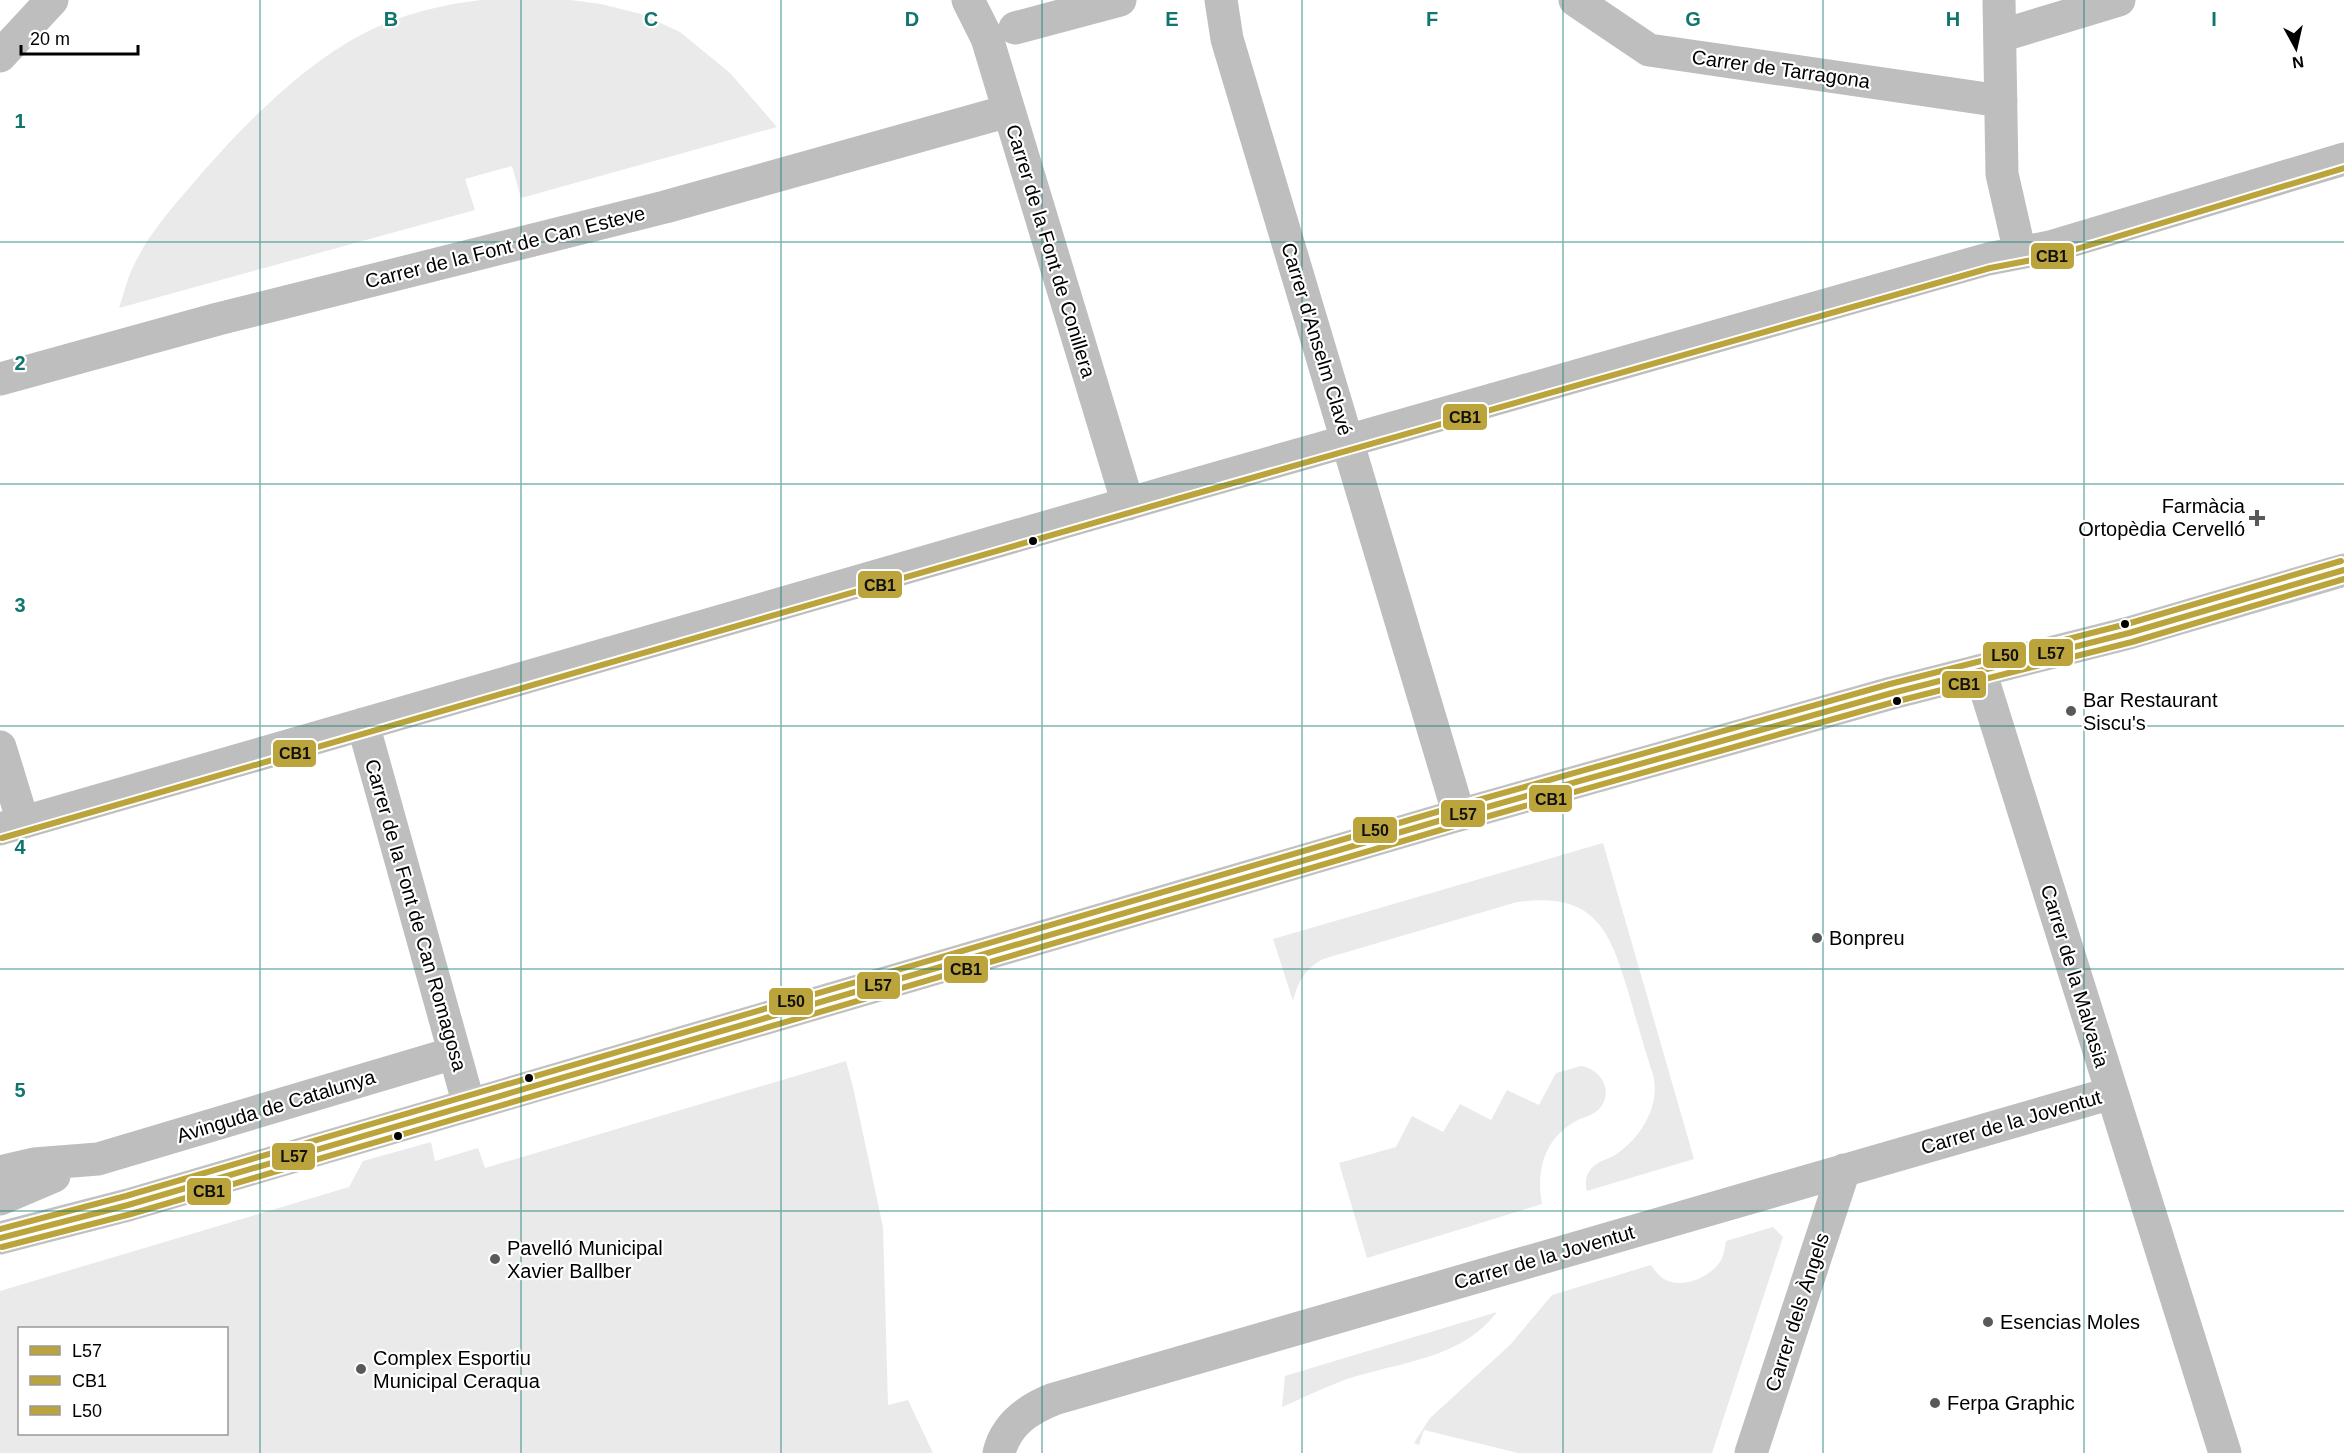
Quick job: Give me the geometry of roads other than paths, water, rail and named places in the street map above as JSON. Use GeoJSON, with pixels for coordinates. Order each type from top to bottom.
{"type":"FeatureCollection","features":[{"type":"Feature","properties":{"kind":"street"},"geometry":{"type":"LineString","coordinates":[[0,56],[52,0]]}},
{"type":"Feature","properties":{"kind":"street","name":"Carrer de la Font de Conillera"},"geometry":{"type":"LineString","coordinates":[[968,0],[987,38],[1128,504]]}},
{"type":"Feature","properties":{"kind":"street"},"geometry":{"type":"LineString","coordinates":[[1016,28],[1120,0]]}},
{"type":"Feature","properties":{"kind":"street","name":"Carrer d'Anselm Clavé"},"geometry":{"type":"LineString","coordinates":[[1221,0],[1227,39],[1459,815]]}},
{"type":"Feature","properties":{"kind":"street","name":"Carrer de Tarragona"},"geometry":{"type":"LineString","coordinates":[[1575,0],[1649,50],[2001,101]]}},
{"type":"Feature","properties":{"kind":"street"},"geometry":{"type":"LineString","coordinates":[[1999,0],[2002,174],[2020,253]]}},
{"type":"Feature","properties":{"kind":"street"},"geometry":{"type":"LineString","coordinates":[[2000,36],[2119,0]]}},
{"type":"Feature","properties":{"kind":"street","name":"Carrer de la Font de Can Esteve"},"geometry":{"type":"LineString","coordinates":[[0,379],[218,319],[676,204],[1008,111]]}},
{"type":"Feature","properties":{"kind":"street"},"geometry":{"type":"LineString","coordinates":[[0,747],[12,825],[1988,259],[2050,247],[2344,159]]}},
{"type":"Feature","properties":{"kind":"street"},"geometry":{"type":"LineString","coordinates":[[0,1238],[128,1205],[1459,815],[1892,693],[2172,621],[2344,570]]}},
{"type":"Feature","properties":{"kind":"street","name":"Carrer de la Malvasia"},"geometry":{"type":"LineString","coordinates":[[1980,671],[2225,1453]]}},
{"type":"Feature","properties":{"kind":"street","name":"Carrer de la Font de Can Romagosa"},"geometry":{"type":"LineString","coordinates":[[363,724],[469,1105]]}},
{"type":"Feature","properties":{"kind":"street","name":"Avinguda de Catalunya"},"geometry":{"type":"LineString","coordinates":[[0,1199],[98,1159],[454,1053]]}},
{"type":"Feature","properties":{"kind":"street","name":"Carrer de la Joventut"},"geometry":{"type":"LineString","coordinates":[[999,1453],[1014,1424],[1032,1408],[1054,1400],[2112,1094]]}},
{"type":"Feature","properties":{"kind":"street","name":"Avinguda de Catalunya"},"geometry":{"type":"LineString","coordinates":[[0,1172],[34,1164],[98,1159]]}},
{"type":"Feature","properties":{"kind":"street","name":"Carrer dels Àngels"},"geometry":{"type":"LineString","coordinates":[[1751,1453],[1844,1170]]}},
{"type":"Feature","properties":{"kind":"place","name":"Farmàcia Ortopèdia Cervelló"},"geometry":{"type":"Point","coordinates":[2257,518]}},
{"type":"Feature","properties":{"kind":"place","name":"Bar Restaurant Siscu's"},"geometry":{"type":"Point","coordinates":[2071,711]}},
{"type":"Feature","properties":{"kind":"place","name":"Bonpreu"},"geometry":{"type":"Point","coordinates":[1817,938]}},
{"type":"Feature","properties":{"kind":"place","name":"Pavelló Municipal Xavier Ballber"},"geometry":{"type":"Point","coordinates":[495,1259]}},
{"type":"Feature","properties":{"kind":"place","name":"Esencias Moles"},"geometry":{"type":"Point","coordinates":[1988,1322]}},
{"type":"Feature","properties":{"kind":"place","name":"Complex Esportiu Municipal Ceraqua"},"geometry":{"type":"Point","coordinates":[361,1369]}},
{"type":"Feature","properties":{"kind":"place","name":"Ferpa Graphic"},"geometry":{"type":"Point","coordinates":[1935,1403]}}]}
